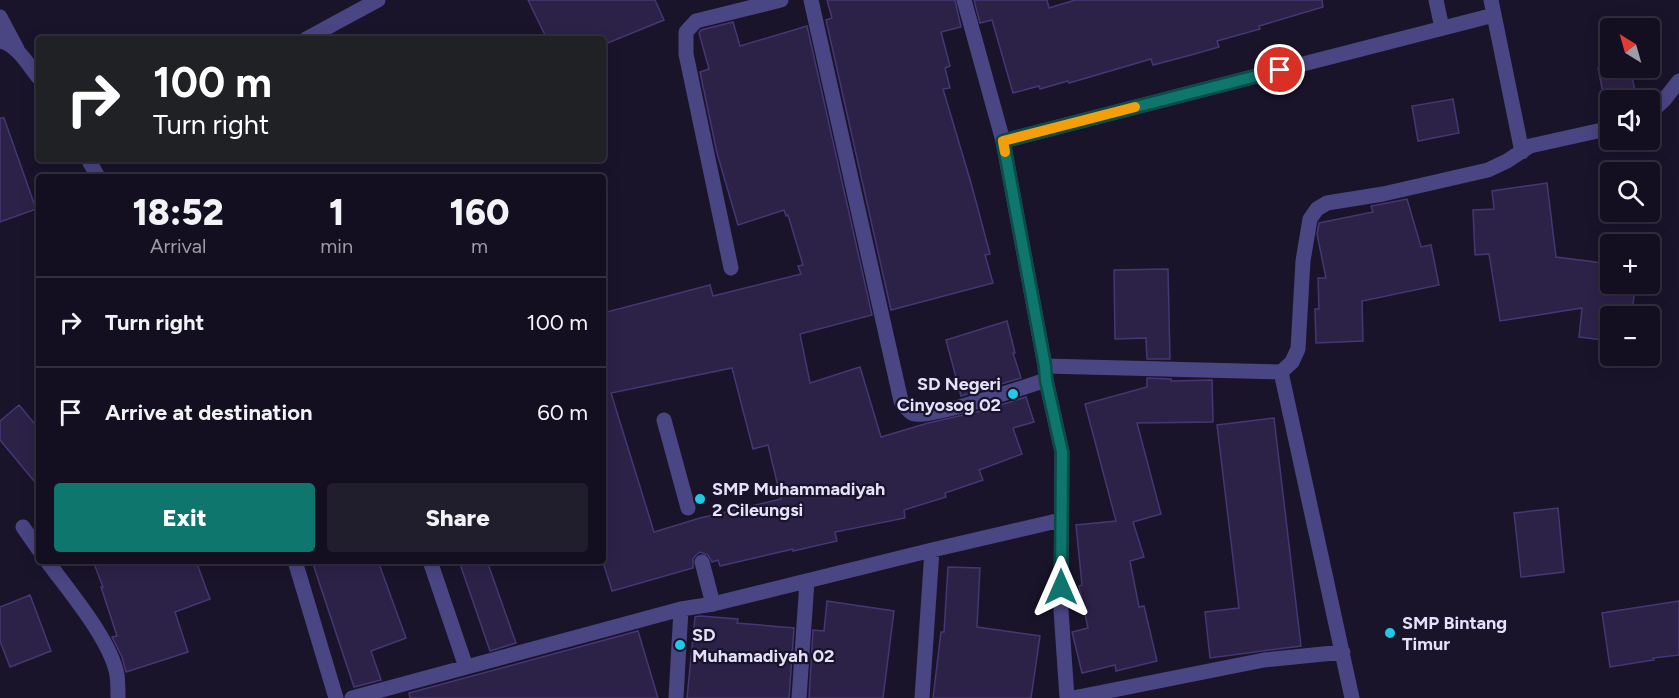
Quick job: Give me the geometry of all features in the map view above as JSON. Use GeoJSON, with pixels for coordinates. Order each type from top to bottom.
{"type":"FeatureCollection","features":[{"type":"Feature","properties":{"kind":"street"},"geometry":{"type":"LineString","coordinates":[[312,36],[378,0]]}},
{"type":"Feature","properties":{"kind":"street"},"geometry":{"type":"LineString","coordinates":[[731,268],[686,54],[686,32],[696,21],[781,0]]}},
{"type":"Feature","properties":{"kind":"street"},"geometry":{"type":"LineString","coordinates":[[811,0],[902,401],[908,411],[917,415],[959,407],[1046,373],[1281,372],[1292,362],[1298,349],[1302,261],[1310,219],[1317,209],[1327,203],[1383,194],[1488,170],[1536,145],[1600,130]]}},
{"type":"Feature","properties":{"kind":"street"},"geometry":{"type":"LineString","coordinates":[[964,0],[1003,141],[1062,452],[1061,610],[1067,698]]}},
{"type":"Feature","properties":{"kind":"street"},"geometry":{"type":"LineString","coordinates":[[1436,0],[1442,28]]}},
{"type":"Feature","properties":{"kind":"street"},"geometry":{"type":"LineString","coordinates":[[1003,141],[1442,28],[1492,7],[1522,152]]}},
{"type":"Feature","properties":{"kind":"street"},"geometry":{"type":"LineString","coordinates":[[0,17],[18,52],[36,74]]}},
{"type":"Feature","properties":{"kind":"street"},"geometry":{"type":"LineString","coordinates":[[0,42],[5,42],[18,52]]}},
{"type":"Feature","properties":{"kind":"street"},"geometry":{"type":"LineString","coordinates":[[1660,104],[1679,81]]}},
{"type":"Feature","properties":{"kind":"street"},"geometry":{"type":"LineString","coordinates":[[1281,372],[1352,698]]}},
{"type":"Feature","properties":{"kind":"street"},"geometry":{"type":"LineString","coordinates":[[664,420],[688,508]]}},
{"type":"Feature","properties":{"kind":"street"},"geometry":{"type":"LineString","coordinates":[[352,698],[681,609],[713,604],[1061,520]]}},
{"type":"Feature","properties":{"kind":"street"},"geometry":{"type":"LineString","coordinates":[[23,527],[36,546]]}},
{"type":"Feature","properties":{"kind":"street"},"geometry":{"type":"LineString","coordinates":[[922,698],[932,550]]}},
{"type":"Feature","properties":{"kind":"street"},"geometry":{"type":"LineString","coordinates":[[702,562],[713,604]]}},
{"type":"Feature","properties":{"kind":"street"},"geometry":{"type":"LineString","coordinates":[[49,564],[106,646],[117,675],[118,698]]}},
{"type":"Feature","properties":{"kind":"street"},"geometry":{"type":"LineString","coordinates":[[296,564],[336,698]]}},
{"type":"Feature","properties":{"kind":"street"},"geometry":{"type":"LineString","coordinates":[[431,564],[466,667]]}},
{"type":"Feature","properties":{"kind":"street"},"geometry":{"type":"LineString","coordinates":[[799,698],[807,581]]}},
{"type":"Feature","properties":{"kind":"street"},"geometry":{"type":"LineString","coordinates":[[676,698],[681,609]]}},
{"type":"Feature","properties":{"kind":"street"},"geometry":{"type":"LineString","coordinates":[[1072,698],[1264,660],[1343,652]]}},
{"type":"Feature","properties":{"kind":"building"},"geometry":{"type":"Polygon","coordinates":[[[528,0],[655,0],[664,20],[606,44],[606,36],[546,36],[528,0]]]}},
{"type":"Feature","properties":{"kind":"building"},"geometry":{"type":"Polygon","coordinates":[[[827,0],[955,0],[961,27],[941,32],[950,66],[945,68],[950,88],[943,89],[990,254],[985,255],[993,283],[891,310],[826,20],[832,18],[827,0]]]}},
{"type":"Feature","properties":{"kind":"building"},"geometry":{"type":"Polygon","coordinates":[[[974,0],[1047,0],[1049,8],[1075,0],[1322,0],[1323,7],[1217,41],[1219,47],[1191,55],[1153,65],[1151,59],[1069,83],[1068,81],[1040,89],[1039,86],[1013,93],[992,20],[980,23],[974,0]]]}},
{"type":"Feature","properties":{"kind":"building"},"geometry":{"type":"Polygon","coordinates":[[[733,22],[740,46],[807,26],[872,315],[800,334],[810,383],[860,367],[881,437],[1026,397],[1034,422],[1013,428],[1022,454],[979,470],[983,480],[945,493],[946,497],[904,510],[905,518],[835,532],[837,541],[720,566],[718,560],[712,562],[708,555],[700,552],[693,559],[693,568],[612,591],[604,564],[606,564],[606,312],[710,285],[713,296],[801,274],[798,266],[803,265],[788,215],[786,216],[784,210],[738,225],[717,153],[700,72],[709,69],[699,33],[701,30],[733,22]],[[732,368],[611,393],[654,532],[700,518],[781,499],[768,445],[753,449],[732,368]]]}},
{"type":"Feature","properties":{"kind":"building"},"geometry":{"type":"Polygon","coordinates":[[[1600,78],[1632,78],[1635,90],[1602,90],[1600,78]]]}},
{"type":"Feature","properties":{"kind":"building"},"geometry":{"type":"Polygon","coordinates":[[[1453,99],[1459,133],[1418,141],[1412,106],[1453,99]]]}},
{"type":"Feature","properties":{"kind":"building"},"geometry":{"type":"Polygon","coordinates":[[[0,118],[4,118],[36,209],[0,222],[0,118]]]}},
{"type":"Feature","properties":{"kind":"building"},"geometry":{"type":"Polygon","coordinates":[[[1547,183],[1556,257],[1600,263],[1600,294],[1634,294],[1633,306],[1600,306],[1600,340],[1579,337],[1582,308],[1500,321],[1489,254],[1475,255],[1473,210],[1494,209],[1492,191],[1547,183]]]}},
{"type":"Feature","properties":{"kind":"building"},"geometry":{"type":"Polygon","coordinates":[[[1407,199],[1421,247],[1431,245],[1439,285],[1362,301],[1363,341],[1316,343],[1315,309],[1319,309],[1318,278],[1326,278],[1317,234],[1319,223],[1373,212],[1371,206],[1407,199]]]}},
{"type":"Feature","properties":{"kind":"building"},"geometry":{"type":"Polygon","coordinates":[[[1168,269],[1170,359],[1147,359],[1146,338],[1115,339],[1114,270],[1168,269]]]}},
{"type":"Feature","properties":{"kind":"building"},"geometry":{"type":"Polygon","coordinates":[[[1007,321],[1015,353],[1013,353],[1021,378],[961,396],[946,340],[1007,321]]]}},
{"type":"Feature","properties":{"kind":"building"},"geometry":{"type":"Polygon","coordinates":[[[1147,378],[1171,379],[1171,381],[1212,380],[1213,422],[1137,423],[1161,514],[1133,522],[1144,557],[1130,561],[1139,607],[1144,606],[1157,661],[1116,671],[1115,665],[1082,673],[1072,632],[1088,628],[1079,586],[1082,585],[1076,525],[1116,521],[1085,404],[1147,387],[1147,378]]]}},
{"type":"Feature","properties":{"kind":"building"},"geometry":{"type":"Polygon","coordinates":[[[19,405],[36,425],[36,483],[0,440],[0,421],[19,405]]]}},
{"type":"Feature","properties":{"kind":"building"},"geometry":{"type":"Polygon","coordinates":[[[1274,418],[1301,646],[1210,658],[1205,612],[1239,608],[1217,425],[1274,418]]]}},
{"type":"Feature","properties":{"kind":"building"},"geometry":{"type":"Polygon","coordinates":[[[1558,508],[1564,572],[1521,577],[1514,513],[1558,508]]]}},
{"type":"Feature","properties":{"kind":"building"},"geometry":{"type":"Polygon","coordinates":[[[94,564],[197,564],[210,599],[175,612],[188,652],[126,672],[122,657],[112,637],[117,636],[101,587],[103,587],[94,564]]]}},
{"type":"Feature","properties":{"kind":"building"},"geometry":{"type":"Polygon","coordinates":[[[313,564],[379,564],[406,638],[371,651],[381,680],[354,687],[313,564]]]}},
{"type":"Feature","properties":{"kind":"building"},"geometry":{"type":"Polygon","coordinates":[[[460,564],[488,564],[516,643],[490,651],[460,564]]]}},
{"type":"Feature","properties":{"kind":"building"},"geometry":{"type":"Polygon","coordinates":[[[948,567],[980,568],[977,627],[1040,636],[1031,698],[933,698],[941,632],[944,632],[948,567]]]}},
{"type":"Feature","properties":{"kind":"building"},"geometry":{"type":"Polygon","coordinates":[[[30,595],[51,651],[10,667],[0,641],[0,607],[30,595]]]}},
{"type":"Feature","properties":{"kind":"building"},"geometry":{"type":"Polygon","coordinates":[[[827,601],[894,611],[883,698],[809,698],[813,630],[824,631],[827,601]]]}},
{"type":"Feature","properties":{"kind":"building"},"geometry":{"type":"Polygon","coordinates":[[[1679,601],[1679,655],[1610,667],[1602,613],[1679,601]]]}},
{"type":"Feature","properties":{"kind":"building"},"geometry":{"type":"Polygon","coordinates":[[[695,617],[738,619],[737,623],[794,628],[789,698],[687,698],[695,617]]]}},
{"type":"Feature","properties":{"kind":"building"},"geometry":{"type":"Polygon","coordinates":[[[638,631],[658,698],[410,698],[409,693],[638,631]]]}},
{"type":"Feature","properties":{"kind":"slow traffic"},"geometry":{"type":"LineString","coordinates":[[1005,152],[1003,141],[1135,107]]}},
{"type":"Feature","properties":{"kind":"place","name":"SD Negeri Cinyosog 02"},"geometry":{"type":"Point","coordinates":[1013,394]}},
{"type":"Feature","properties":{"kind":"place","name":"SMP Muhammadiyah 2 Cileungsi"},"geometry":{"type":"Point","coordinates":[700,499]}},
{"type":"Feature","properties":{"kind":"place","name":"SMP Bintang Timur"},"geometry":{"type":"Point","coordinates":[1390,633]}},
{"type":"Feature","properties":{"kind":"place","name":"SD Muhamadiyah 02"},"geometry":{"type":"Point","coordinates":[680,645]}},
{"type":"Feature","properties":{"kind":"route"},"geometry":{"type":"LineString","coordinates":[[1061,587],[1062,452],[1046,380],[1003,141],[1280,70]]}}]}
